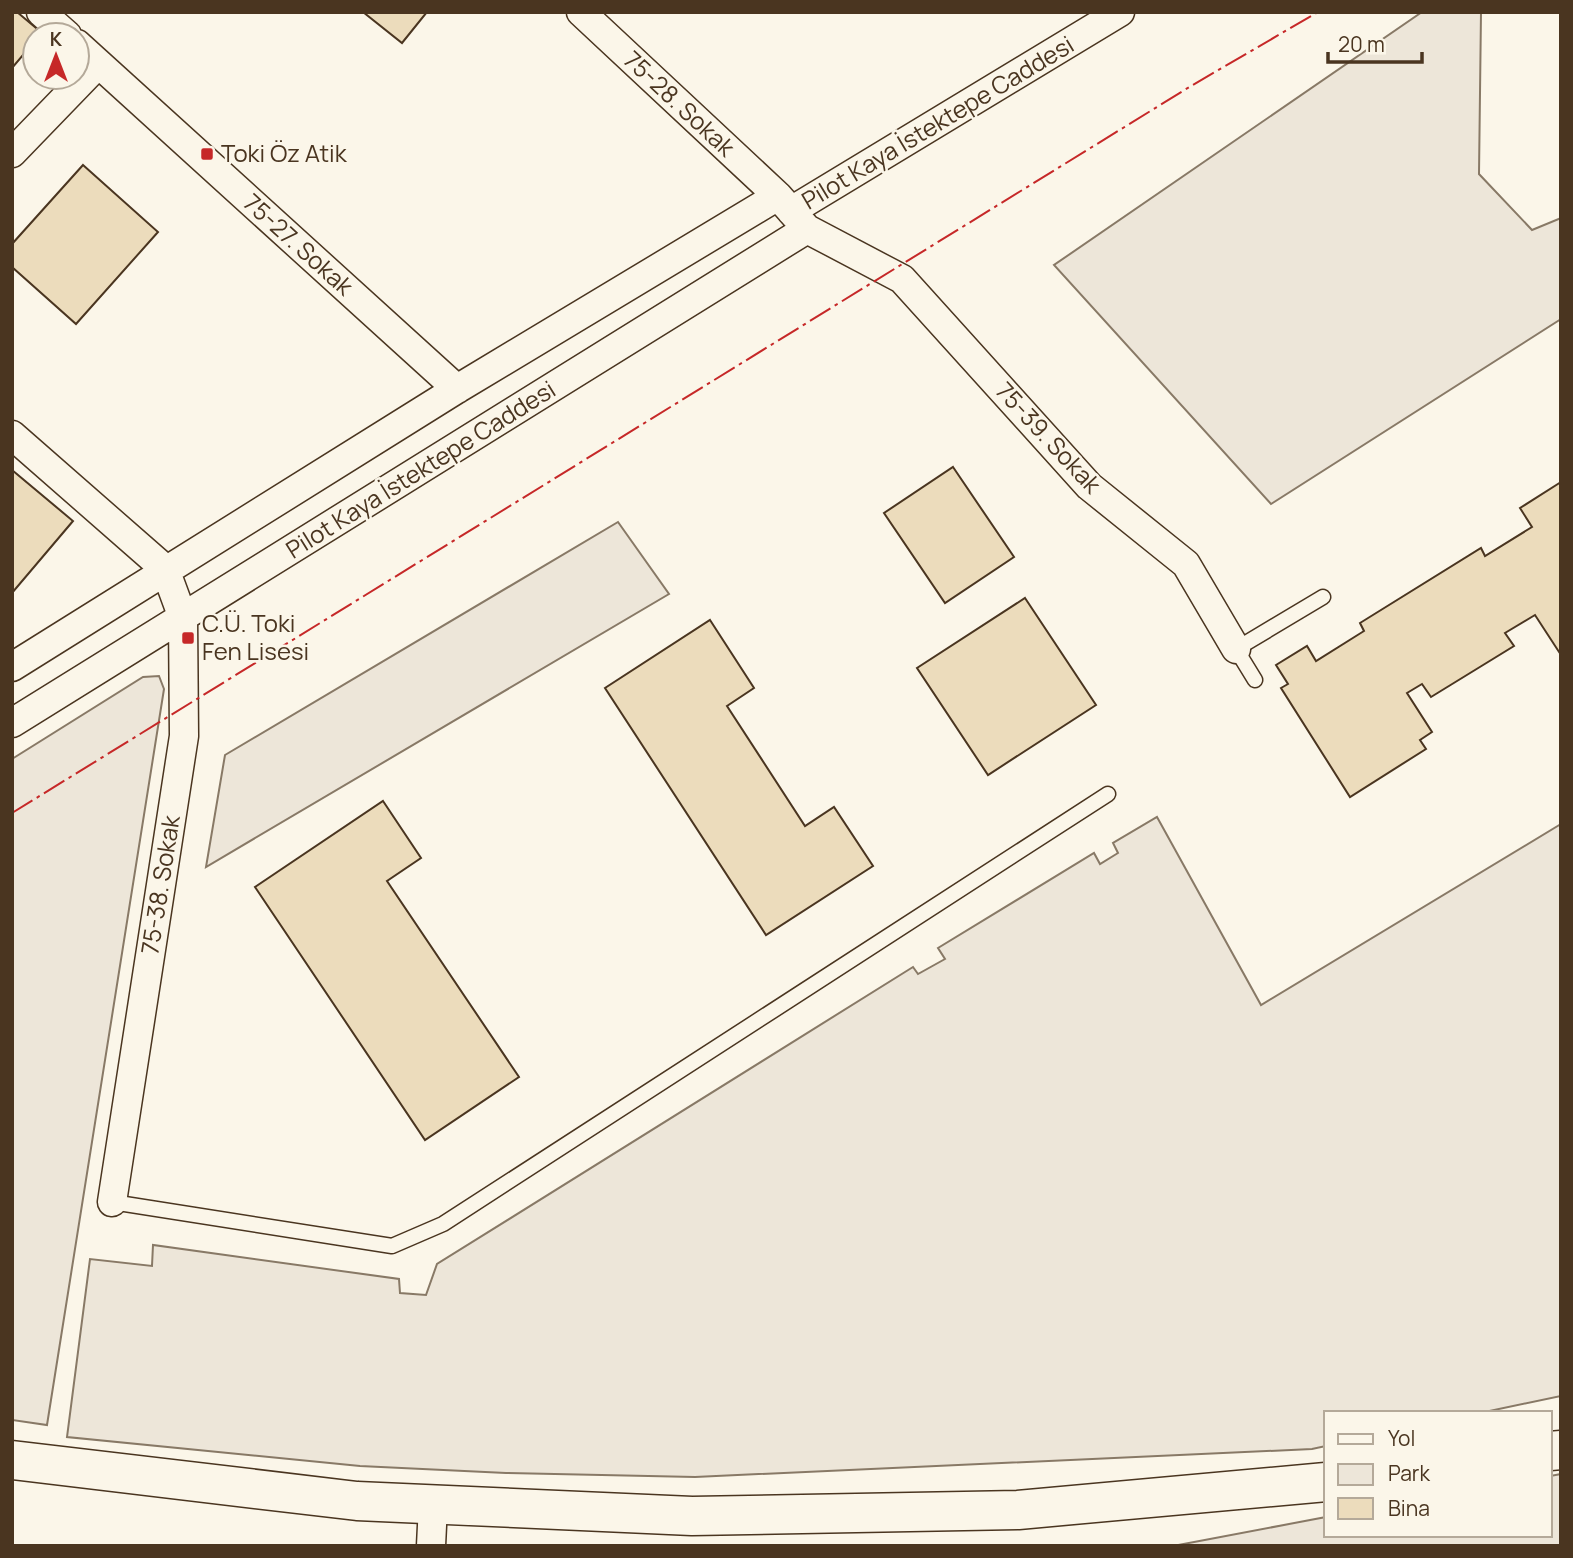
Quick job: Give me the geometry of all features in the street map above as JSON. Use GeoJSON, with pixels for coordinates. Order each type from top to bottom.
{"type":"FeatureCollection","features":[{"type":"Feature","properties":{"kind":"main road"},"geometry":{"type":"LineString","coordinates":[[12,1460],[357,1501],[692,1516],[1004,1510],[1324,1482]]}},
{"type":"Feature","properties":{"kind":"street","name":"75-28. Sokak"},"geometry":{"type":"LineString","coordinates":[[581,12],[792,212]]}},
{"type":"Feature","properties":{"kind":"street","name":"Pilot Kaya İstektepe Caddesi"},"geometry":{"type":"LineString","coordinates":[[12,723],[183,618],[792,212],[1103,16]]}},
{"type":"Feature","properties":{"kind":"street","name":"75-27. Sokak"},"geometry":{"type":"LineString","coordinates":[[91,57],[457,389]]}},
{"type":"Feature","properties":{"kind":"street"},"geometry":{"type":"LineString","coordinates":[[12,153],[98,64]]}},
{"type":"Feature","properties":{"kind":"street","name":"Pilot Kaya İstektepe Caddesi"},"geometry":{"type":"LineString","coordinates":[[12,667],[457,389],[792,212]]}},
{"type":"Feature","properties":{"kind":"street","name":"75-39. Sokak"},"geometry":{"type":"LineString","coordinates":[[792,212],[902,279],[1089,486],[1186,564],[1236,649]]}},
{"type":"Feature","properties":{"kind":"street"},"geometry":{"type":"LineString","coordinates":[[12,435],[165,569]]}},
{"type":"Feature","properties":{"kind":"street","name":"75-38. Sokak"},"geometry":{"type":"LineString","coordinates":[[112,1202],[184,736],[183,618],[165,569]]}},
{"type":"Feature","properties":{"kind":"street"},"geometry":{"type":"LineString","coordinates":[[431,1546],[433,1504]]}},
{"type":"Feature","properties":{"kind":"lane"},"geometry":{"type":"LineString","coordinates":[[1236,649],[1323,597]]}},
{"type":"Feature","properties":{"kind":"lane","name":"75-39. Sokak"},"geometry":{"type":"LineString","coordinates":[[1236,649],[1255,680]]}},
{"type":"Feature","properties":{"kind":"lane"},"geometry":{"type":"LineString","coordinates":[[112,1202],[391,1246],[443,1224],[1108,794]]}},
{"type":"Feature","properties":{"kind":"green space"},"geometry":{"type":"Polygon","coordinates":[[[1422,12],[1481,12],[1479,174],[1532,230],[1561,218],[1561,319],[1271,504],[1054,265],[1422,12]]]}},
{"type":"Feature","properties":{"kind":"green space"},"geometry":{"type":"Polygon","coordinates":[[[618,522],[669,594],[206,867],[225,755],[618,522]]]}},
{"type":"Feature","properties":{"kind":"green space"},"geometry":{"type":"Polygon","coordinates":[[[159,676],[164,689],[47,1425],[12,1420],[12,759],[143,677],[159,676]]]}},
{"type":"Feature","properties":{"kind":"green space"},"geometry":{"type":"Polygon","coordinates":[[[1157,817],[1261,1005],[1561,824],[1561,1396],[1490,1411],[1324,1411],[1324,1446],[1312,1449],[695,1477],[506,1473],[360,1466],[67,1437],[90,1259],[152,1266],[153,1245],[399,1279],[400,1293],[426,1295],[437,1264],[913,967],[918,974],[945,959],[938,948],[1094,853],[1100,864],[1118,853],[1113,843],[1157,817]]]}},
{"type":"Feature","properties":{"kind":"green space"},"geometry":{"type":"Polygon","coordinates":[[[1561,1474],[1561,1546],[1173,1546],[1324,1517],[1324,1537],[1552,1537],[1552,1476],[1561,1474]]]}},
{"type":"Feature","properties":{"kind":"building"},"geometry":{"type":"Polygon","coordinates":[[[12,12],[17,12],[28,21],[21,21],[21,57],[12,68],[12,12]]]}},
{"type":"Feature","properties":{"kind":"building"},"geometry":{"type":"Polygon","coordinates":[[[363,12],[427,12],[402,43],[363,12]]]}},
{"type":"Feature","properties":{"kind":"building"},"geometry":{"type":"Polygon","coordinates":[[[83,165],[158,232],[76,324],[12,267],[12,244],[83,165]]]}},
{"type":"Feature","properties":{"kind":"building"},"geometry":{"type":"Polygon","coordinates":[[[953,467],[1014,557],[945,603],[884,513],[953,467]]]}},
{"type":"Feature","properties":{"kind":"building"},"geometry":{"type":"Polygon","coordinates":[[[12,470],[73,521],[12,593],[12,470]]]}},
{"type":"Feature","properties":{"kind":"building"},"geometry":{"type":"Polygon","coordinates":[[[1561,482],[1561,655],[1535,615],[1505,633],[1514,646],[1431,697],[1422,684],[1407,693],[1432,732],[1420,740],[1426,749],[1350,797],[1281,688],[1288,684],[1276,665],[1307,646],[1316,661],[1364,631],[1360,623],[1481,548],[1485,556],[1532,527],[1520,508],[1561,482]]]}},
{"type":"Feature","properties":{"kind":"building"},"geometry":{"type":"Polygon","coordinates":[[[1025,598],[1096,705],[988,775],[917,668],[1025,598]]]}},
{"type":"Feature","properties":{"kind":"building"},"geometry":{"type":"Polygon","coordinates":[[[710,620],[754,688],[727,706],[805,826],[834,807],[873,866],[766,935],[605,688],[710,620]]]}},
{"type":"Feature","properties":{"kind":"building"},"geometry":{"type":"Polygon","coordinates":[[[383,801],[421,858],[387,881],[519,1077],[425,1140],[255,887],[383,801]]]}},
{"type":"Feature","properties":{"kind":"power"},"geometry":{"type":"LineString","coordinates":[[12,813],[1191,86],[1318,12]]}},
{"type":"Feature","properties":{"kind":"place","name":"Toki Öz Atik"},"geometry":{"type":"Point","coordinates":[207,154]}},
{"type":"Feature","properties":{"kind":"place","name":"C.Ü. Toki Fen Lisesi"},"geometry":{"type":"Point","coordinates":[188,638]}}]}
